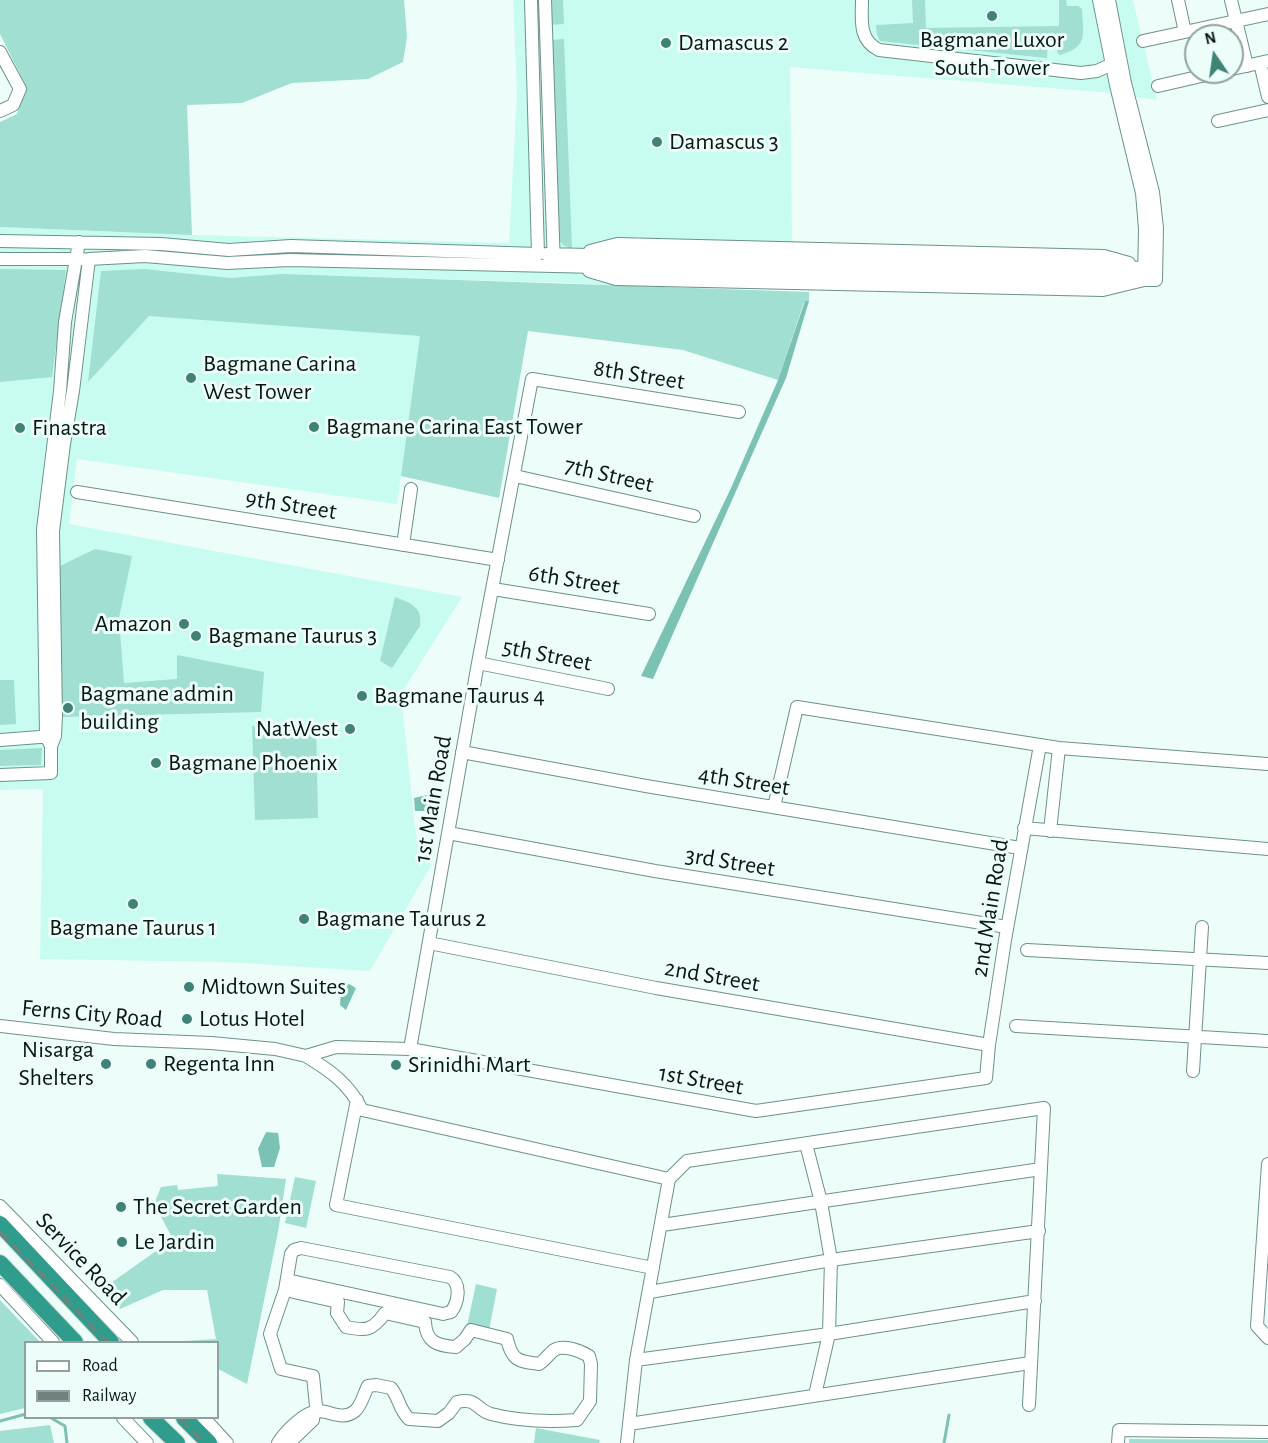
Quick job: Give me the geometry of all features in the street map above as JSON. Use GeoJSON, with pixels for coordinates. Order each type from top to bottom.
{"type":"FeatureCollection","features":[{"type":"Feature","properties":{"kind":"highway"},"geometry":{"type":"LineString","coordinates":[[0,1224],[110,1341]]}},
{"type":"Feature","properties":{"kind":"highway"},"geometry":{"type":"LineString","coordinates":[[0,1263],[74,1341]]}},
{"type":"Feature","properties":{"kind":"highway"},"geometry":{"type":"LineString","coordinates":[[153,1419],[177,1443]]}},
{"type":"Feature","properties":{"kind":"highway"},"geometry":{"type":"LineString","coordinates":[[185,1419],[209,1443]]}},
{"type":"Feature","properties":{"kind":"street"},"geometry":{"type":"LineString","coordinates":[[531,0],[538,260]]}},
{"type":"Feature","properties":{"kind":"street"},"geometry":{"type":"LineString","coordinates":[[545,0],[554,260]]}},
{"type":"Feature","properties":{"kind":"street"},"geometry":{"type":"LineString","coordinates":[[862,0],[863,34],[870,44],[879,50],[1081,73],[1097,71],[1112,64]]}},
{"type":"Feature","properties":{"kind":"street"},"geometry":{"type":"LineString","coordinates":[[1099,0],[1142,193],[1148,272]]}},
{"type":"Feature","properties":{"kind":"street"},"geometry":{"type":"LineString","coordinates":[[1109,0],[1125,83],[1153,192],[1157,228],[1148,272]]}},
{"type":"Feature","properties":{"kind":"street"},"geometry":{"type":"LineString","coordinates":[[1178,0],[1184,27]]}},
{"type":"Feature","properties":{"kind":"street"},"geometry":{"type":"LineString","coordinates":[[1231,0],[1236,21],[1258,63],[1268,97]]}},
{"type":"Feature","properties":{"kind":"street"},"geometry":{"type":"LineString","coordinates":[[1222,24],[1268,14]]}},
{"type":"Feature","properties":{"kind":"street"},"geometry":{"type":"LineString","coordinates":[[1143,41],[1184,32]]}},
{"type":"Feature","properties":{"kind":"street"},"geometry":{"type":"LineString","coordinates":[[0,52],[20,89],[13,105],[0,111]]}},
{"type":"Feature","properties":{"kind":"street"},"geometry":{"type":"LineString","coordinates":[[1158,86],[1184,80]]}},
{"type":"Feature","properties":{"kind":"street"},"geometry":{"type":"LineString","coordinates":[[1218,121],[1268,110]]}},
{"type":"Feature","properties":{"kind":"street"},"geometry":{"type":"LineString","coordinates":[[0,242],[161,244],[229,250],[291,246],[538,260]]}},
{"type":"Feature","properties":{"kind":"street"},"geometry":{"type":"LineString","coordinates":[[51,739],[43,529],[60,391],[65,322],[75,259],[86,242]]}},
{"type":"Feature","properties":{"kind":"street"},"geometry":{"type":"LineString","coordinates":[[0,775],[51,773],[53,531],[89,259],[86,242]]}},
{"type":"Feature","properties":{"kind":"street"},"geometry":{"type":"LineString","coordinates":[[575,261],[617,244],[1104,256],[1148,272]]}},
{"type":"Feature","properties":{"kind":"street"},"geometry":{"type":"LineString","coordinates":[[0,259],[89,259],[145,256],[227,263],[290,260],[554,260],[1097,273],[1148,272]]}},
{"type":"Feature","properties":{"kind":"street"},"geometry":{"type":"LineString","coordinates":[[575,261],[616,279],[1091,290],[1103,290],[1148,272]]}},
{"type":"Feature","properties":{"kind":"street","name":"8th Street"},"geometry":{"type":"LineString","coordinates":[[532,378],[739,412]]}},
{"type":"Feature","properties":{"kind":"street","name":"1st Main Road"},"geometry":{"type":"LineString","coordinates":[[410,1049],[478,663],[532,378]]}},
{"type":"Feature","properties":{"kind":"street","name":"7th Street"},"geometry":{"type":"LineString","coordinates":[[515,476],[694,516]]}},
{"type":"Feature","properties":{"kind":"street"},"geometry":{"type":"LineString","coordinates":[[402,545],[411,489]]}},
{"type":"Feature","properties":{"kind":"street","name":"9th Street"},"geometry":{"type":"LineString","coordinates":[[77,492],[498,560]]}},
{"type":"Feature","properties":{"kind":"street","name":"6th Street"},"geometry":{"type":"LineString","coordinates":[[493,589],[649,614]]}},
{"type":"Feature","properties":{"kind":"street","name":"5th Street"},"geometry":{"type":"LineString","coordinates":[[478,663],[608,688]]}},
{"type":"Feature","properties":{"kind":"street"},"geometry":{"type":"LineString","coordinates":[[774,807],[797,707],[1059,748],[1268,764]]}},
{"type":"Feature","properties":{"kind":"street"},"geometry":{"type":"LineString","coordinates":[[0,740],[51,739]]}},
{"type":"Feature","properties":{"kind":"street","name":"2nd Main Road"},"geometry":{"type":"LineString","coordinates":[[986,1078],[988,1046],[1007,927],[1040,745]]}},
{"type":"Feature","properties":{"kind":"street"},"geometry":{"type":"LineString","coordinates":[[1050,831],[1059,748]]}},
{"type":"Feature","properties":{"kind":"street","name":"4th Street"},"geometry":{"type":"LineString","coordinates":[[462,752],[646,786],[1020,848]]}},
{"type":"Feature","properties":{"kind":"street"},"geometry":{"type":"LineString","coordinates":[[1024,828],[1268,849]]}},
{"type":"Feature","properties":{"kind":"street","name":"3rd Street"},"geometry":{"type":"LineString","coordinates":[[448,833],[655,871],[1007,927]]}},
{"type":"Feature","properties":{"kind":"street"},"geometry":{"type":"LineString","coordinates":[[1193,1071],[1202,927]]}},
{"type":"Feature","properties":{"kind":"street","name":"2nd Street"},"geometry":{"type":"LineString","coordinates":[[429,943],[656,988],[988,1046]]}},
{"type":"Feature","properties":{"kind":"street"},"geometry":{"type":"LineString","coordinates":[[1027,950],[1268,963]]}},
{"type":"Feature","properties":{"kind":"street","name":"Ferns City Road"},"geometry":{"type":"LineString","coordinates":[[0,1026],[114,1039],[211,1043],[264,1048],[306,1056],[336,1047],[395,1049]]}},
{"type":"Feature","properties":{"kind":"street"},"geometry":{"type":"LineString","coordinates":[[1016,1026],[1268,1041]]}},
{"type":"Feature","properties":{"kind":"street","name":"1st Street"},"geometry":{"type":"LineString","coordinates":[[395,1049],[410,1049],[756,1111],[986,1078]]}},
{"type":"Feature","properties":{"kind":"street"},"geometry":{"type":"LineString","coordinates":[[306,1056],[327,1068],[354,1093],[362,1110],[669,1179]]}},
{"type":"Feature","properties":{"kind":"street"},"geometry":{"type":"LineString","coordinates":[[357,1100],[336,1205],[653,1268]]}},
{"type":"Feature","properties":{"kind":"street"},"geometry":{"type":"LineString","coordinates":[[627,1443],[636,1360],[669,1179],[687,1161],[1044,1108],[1029,1404]]}},
{"type":"Feature","properties":{"kind":"street"},"geometry":{"type":"LineString","coordinates":[[806,1144],[821,1202],[831,1260],[829,1334],[816,1395]]}},
{"type":"Feature","properties":{"kind":"street"},"geometry":{"type":"LineString","coordinates":[[1268,1164],[1265,1258],[1257,1326],[1268,1338]]}},
{"type":"Feature","properties":{"kind":"street"},"geometry":{"type":"LineString","coordinates":[[662,1225],[1041,1170]]}},
{"type":"Feature","properties":{"kind":"street","name":"Service Road"},"geometry":{"type":"LineString","coordinates":[[0,1206],[131,1341]]}},
{"type":"Feature","properties":{"kind":"street"},"geometry":{"type":"LineString","coordinates":[[650,1292],[831,1260],[1039,1231]]}},
{"type":"Feature","properties":{"kind":"street"},"geometry":{"type":"LineString","coordinates":[[286,1285],[338,1302],[337,1313],[346,1327],[363,1331],[377,1324],[385,1313],[443,1314],[451,1312],[458,1287],[455,1280],[450,1277],[301,1248],[291,1254],[286,1285],[270,1334],[281,1369],[313,1376],[316,1412],[313,1420],[289,1443]]}},
{"type":"Feature","properties":{"kind":"street"},"geometry":{"type":"LineString","coordinates":[[278,1443],[307,1414],[316,1412],[336,1416],[352,1414],[358,1408],[368,1386],[391,1388],[397,1396],[400,1410],[408,1419],[438,1421],[458,1402],[465,1400],[473,1401],[488,1413],[558,1421],[577,1419],[590,1401],[591,1364],[589,1356],[583,1352],[562,1348],[553,1351],[539,1364],[520,1362],[510,1353],[507,1339],[471,1330],[456,1347],[444,1346],[431,1340],[426,1332],[425,1322],[406,1312],[286,1285]]}},
{"type":"Feature","properties":{"kind":"street"},"geometry":{"type":"LineString","coordinates":[[0,1286],[52,1341]]}},
{"type":"Feature","properties":{"kind":"street"},"geometry":{"type":"LineString","coordinates":[[636,1360],[829,1334],[1035,1301]]}},
{"type":"Feature","properties":{"kind":"street"},"geometry":{"type":"LineString","coordinates":[[629,1424],[1030,1363]]}},
{"type":"Feature","properties":{"kind":"street"},"geometry":{"type":"LineString","coordinates":[[124,1419],[147,1443]]}},
{"type":"Feature","properties":{"kind":"street"},"geometry":{"type":"LineString","coordinates":[[205,1419],[227,1443]]}},
{"type":"Feature","properties":{"kind":"street"},"geometry":{"type":"LineString","coordinates":[[1118,1443],[1119,1430],[1268,1432]]}},
{"type":"Feature","properties":{"kind":"shaded area"},"geometry":{"type":"Polygon","coordinates":[[[0,0],[404,0],[407,37],[403,62],[368,79],[292,83],[242,103],[187,105],[192,235],[0,227],[0,122],[17,114],[25,84],[0,34],[0,0]]]}},
{"type":"Feature","properties":{"kind":"shaded area"},"geometry":{"type":"Polygon","coordinates":[[[513,0],[1133,0],[1157,100],[1111,93],[790,67],[792,242],[620,238],[620,287],[577,283],[429,279],[397,504],[77,459],[69,524],[462,597],[401,694],[415,828],[417,838],[432,864],[370,971],[226,962],[40,959],[43,789],[0,790],[0,227],[192,235],[509,243],[517,94],[513,0]]]}},
{"type":"Feature","properties":{"kind":"shaded area"},"geometry":{"type":"Polygon","coordinates":[[[551,0],[563,0],[564,24],[551,25],[551,0]]]}},
{"type":"Feature","properties":{"kind":"shaded area"},"geometry":{"type":"Polygon","coordinates":[[[912,0],[925,0],[926,28],[1059,26],[1059,0],[1066,0],[1067,6],[1078,6],[1082,9],[1082,38],[1076,48],[1060,55],[1057,52],[1057,37],[1048,37],[1047,58],[880,41],[876,25],[913,23],[912,0]]]}},
{"type":"Feature","properties":{"kind":"shaded area"},"geometry":{"type":"Polygon","coordinates":[[[564,39],[572,249],[563,245],[557,237],[552,40],[564,39]]]}},
{"type":"Feature","properties":{"kind":"shaded area"},"geometry":{"type":"Polygon","coordinates":[[[0,269],[66,270],[52,377],[0,382],[0,269]]]}},
{"type":"Feature","properties":{"kind":"shaded area"},"geometry":{"type":"Polygon","coordinates":[[[144,269],[230,278],[282,274],[809,292],[809,301],[804,302],[778,380],[683,350],[528,331],[499,498],[401,476],[420,336],[149,316],[88,382],[101,271],[144,269]]]}},
{"type":"Feature","properties":{"kind":"shaded area"},"geometry":{"type":"Polygon","coordinates":[[[805,301],[809,301],[786,378],[653,679],[641,676],[731,488],[778,380],[805,301]]]}},
{"type":"Feature","properties":{"kind":"shaded area"},"geometry":{"type":"Polygon","coordinates":[[[95,549],[132,556],[119,618],[124,683],[177,679],[177,655],[264,672],[261,712],[61,717],[60,566],[95,549]]]}},
{"type":"Feature","properties":{"kind":"shaded area"},"geometry":{"type":"Polygon","coordinates":[[[395,597],[406,601],[418,610],[420,626],[392,668],[380,661],[395,597]]]}},
{"type":"Feature","properties":{"kind":"shaded area"},"geometry":{"type":"Polygon","coordinates":[[[0,680],[14,680],[16,724],[0,725],[0,680]]]}},
{"type":"Feature","properties":{"kind":"shaded area"},"geometry":{"type":"Polygon","coordinates":[[[316,724],[318,818],[255,820],[252,726],[316,724]]]}},
{"type":"Feature","properties":{"kind":"shaded area"},"geometry":{"type":"Polygon","coordinates":[[[42,748],[41,765],[0,766],[0,750],[42,748]]]}},
{"type":"Feature","properties":{"kind":"shaded area"},"geometry":{"type":"Polygon","coordinates":[[[437,793],[442,806],[429,811],[415,811],[414,798],[437,793]]]}},
{"type":"Feature","properties":{"kind":"shaded area"},"geometry":{"type":"Polygon","coordinates":[[[349,984],[356,988],[346,1010],[340,1005],[341,989],[349,984]]]}},
{"type":"Feature","properties":{"kind":"shaded area"},"geometry":{"type":"Polygon","coordinates":[[[266,1132],[278,1133],[280,1148],[274,1167],[262,1167],[258,1149],[266,1132]]]}},
{"type":"Feature","properties":{"kind":"shaded area"},"geometry":{"type":"Polygon","coordinates":[[[217,1174],[286,1179],[278,1232],[247,1384],[219,1370],[219,1341],[185,1341],[216,1339],[207,1290],[163,1290],[120,1309],[101,1290],[173,1239],[154,1204],[161,1187],[177,1185],[178,1190],[218,1186],[217,1174]]]}},
{"type":"Feature","properties":{"kind":"shaded area"},"geometry":{"type":"Polygon","coordinates":[[[295,1177],[316,1181],[306,1228],[285,1223],[295,1177]]]}},
{"type":"Feature","properties":{"kind":"shaded area"},"geometry":{"type":"Polygon","coordinates":[[[476,1284],[497,1289],[489,1330],[467,1326],[476,1284]]]}},
{"type":"Feature","properties":{"kind":"shaded area"},"geometry":{"type":"Polygon","coordinates":[[[0,1300],[39,1341],[24,1341],[24,1408],[0,1414],[0,1300]]]}},
{"type":"Feature","properties":{"kind":"shaded area"},"geometry":{"type":"Polygon","coordinates":[[[50,1425],[54,1443],[0,1443],[0,1431],[50,1425]]]}},
{"type":"Feature","properties":{"kind":"shaded area"},"geometry":{"type":"Polygon","coordinates":[[[536,1428],[600,1440],[599,1443],[534,1443],[536,1428]]]}},
{"type":"Feature","properties":{"kind":"shaded area"},"geometry":{"type":"Polygon","coordinates":[[[1129,1439],[1268,1440],[1268,1443],[1129,1443],[1129,1439]]]}},
{"type":"Feature","properties":{"kind":"waterway"},"geometry":{"type":"LineString","coordinates":[[0,1421],[24,1415]]}},
{"type":"Feature","properties":{"kind":"waterway"},"geometry":{"type":"LineString","coordinates":[[944,1443],[949,1415]]}},
{"type":"Feature","properties":{"kind":"waterway"},"geometry":{"type":"LineString","coordinates":[[53,1419],[65,1426],[67,1443]]}},
{"type":"Feature","properties":{"kind":"railway"},"geometry":{"type":"LineString","coordinates":[[0,1232],[106,1341]]}},
{"type":"Feature","properties":{"kind":"railway"},"geometry":{"type":"LineString","coordinates":[[181,1419],[205,1443]]}},
{"type":"Feature","properties":{"kind":"place","name":"Bagmane Luxor South Tower"},"geometry":{"type":"Point","coordinates":[992,16]}},
{"type":"Feature","properties":{"kind":"place","name":"Damascus 2"},"geometry":{"type":"Point","coordinates":[666,43]}},
{"type":"Feature","properties":{"kind":"place","name":"Damascus 3"},"geometry":{"type":"Point","coordinates":[657,142]}},
{"type":"Feature","properties":{"kind":"place","name":"Bagmane Carina West Tower"},"geometry":{"type":"Point","coordinates":[191,378]}},
{"type":"Feature","properties":{"kind":"place","name":"Bagmane Carina East Tower"},"geometry":{"type":"Point","coordinates":[314,427]}},
{"type":"Feature","properties":{"kind":"place","name":"Finastra"},"geometry":{"type":"Point","coordinates":[20,428]}},
{"type":"Feature","properties":{"kind":"place","name":"Amazon"},"geometry":{"type":"Point","coordinates":[184,624]}},
{"type":"Feature","properties":{"kind":"place","name":"Bagmane Taurus 3"},"geometry":{"type":"Point","coordinates":[196,636]}},
{"type":"Feature","properties":{"kind":"place","name":"Bagmane Taurus 4"},"geometry":{"type":"Point","coordinates":[362,696]}},
{"type":"Feature","properties":{"kind":"place","name":"Bagmane admin building"},"geometry":{"type":"Point","coordinates":[68,708]}},
{"type":"Feature","properties":{"kind":"place","name":"NatWest"},"geometry":{"type":"Point","coordinates":[350,729]}},
{"type":"Feature","properties":{"kind":"place","name":"Bagmane Phoenix"},"geometry":{"type":"Point","coordinates":[156,763]}},
{"type":"Feature","properties":{"kind":"place","name":"Bagmane Taurus 1"},"geometry":{"type":"Point","coordinates":[133,904]}},
{"type":"Feature","properties":{"kind":"place","name":"Bagmane Taurus 2"},"geometry":{"type":"Point","coordinates":[304,919]}},
{"type":"Feature","properties":{"kind":"place","name":"Midtown Suites"},"geometry":{"type":"Point","coordinates":[189,987]}},
{"type":"Feature","properties":{"kind":"place","name":"Lotus Hotel"},"geometry":{"type":"Point","coordinates":[187,1019]}},
{"type":"Feature","properties":{"kind":"place","name":"Nisarga Shelters"},"geometry":{"type":"Point","coordinates":[106,1064]}},
{"type":"Feature","properties":{"kind":"place","name":"Regenta Inn"},"geometry":{"type":"Point","coordinates":[151,1064]}},
{"type":"Feature","properties":{"kind":"place","name":"Srinidhi Mart"},"geometry":{"type":"Point","coordinates":[396,1065]}},
{"type":"Feature","properties":{"kind":"place","name":"The Secret Garden"},"geometry":{"type":"Point","coordinates":[121,1207]}},
{"type":"Feature","properties":{"kind":"place","name":"Le Jardin"},"geometry":{"type":"Point","coordinates":[122,1242]}}]}
